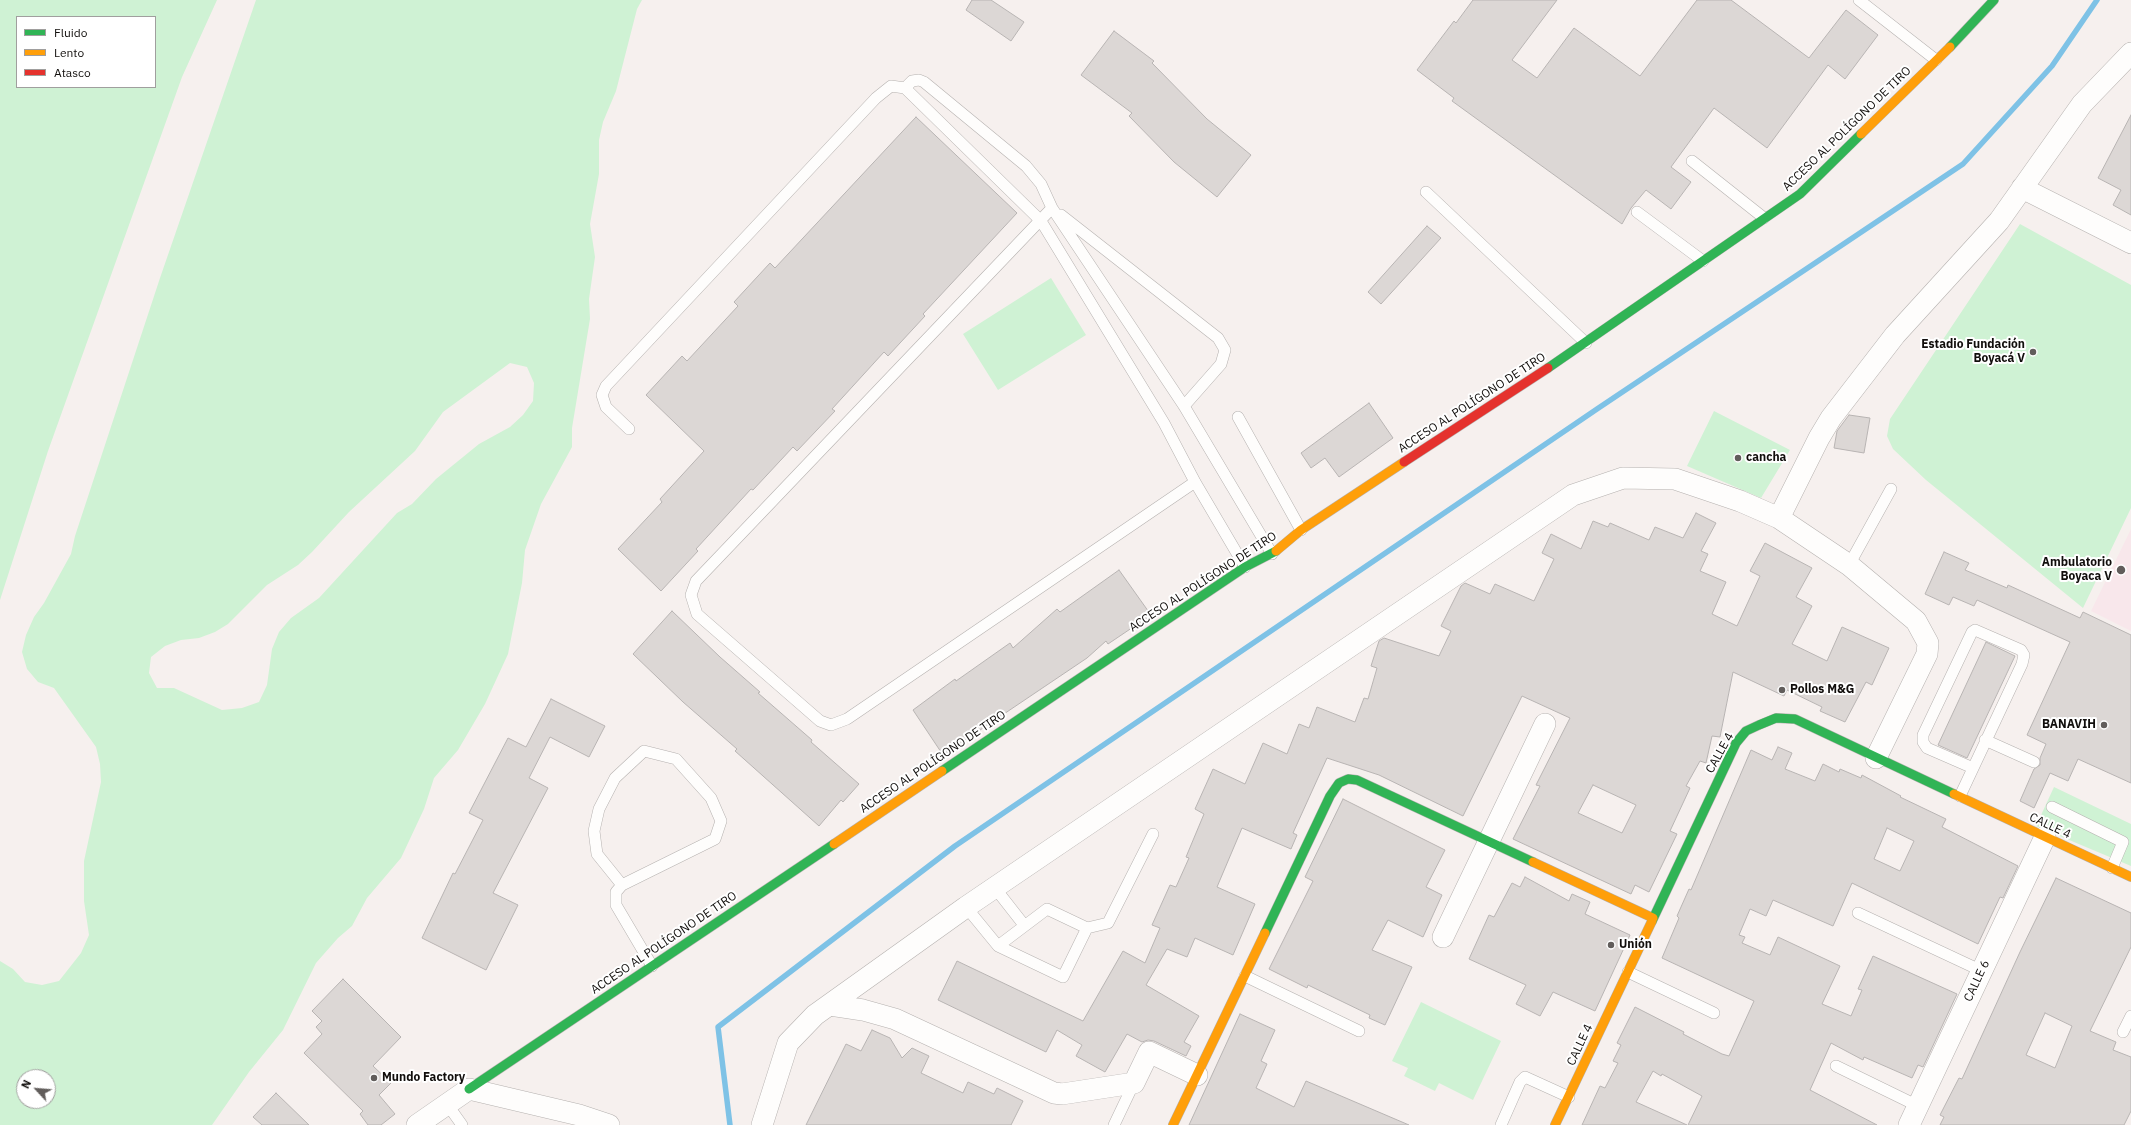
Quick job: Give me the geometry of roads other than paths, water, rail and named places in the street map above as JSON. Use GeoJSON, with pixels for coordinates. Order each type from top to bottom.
{"type":"FeatureCollection","features":[{"type":"Feature","properties":{"kind":"street","name":"ACCESO AL POLÍGONO DE TIRO"},"geometry":{"type":"LineString","coordinates":[[469,1089],[1245,567],[1272,554],[1301,530],[1586,343],[1703,260],[1800,194],[1966,31],[1994,0]]}},
{"type":"Feature","properties":{"kind":"street"},"geometry":{"type":"LineString","coordinates":[[1779,518],[1819,438],[1831,418],[1895,335],[1999,221],[2082,104],[2131,53]]}},
{"type":"Feature","properties":{"kind":"street"},"geometry":{"type":"LineString","coordinates":[[2022,188],[2131,243]]}},
{"type":"Feature","properties":{"kind":"street"},"geometry":{"type":"LineString","coordinates":[[762,1125],[788,1043],[815,1015],[966,907],[1573,496],[1623,478],[1675,479],[1740,502],[1779,518],[1849,565],[1916,621],[1928,643],[1927,654],[1876,758]]}},
{"type":"Feature","properties":{"kind":"street","name":"CALLE 4"},"geometry":{"type":"LineString","coordinates":[[1555,1125],[1736,743],[1746,731],[1776,718],[1795,719],[2131,877]]}},
{"type":"Feature","properties":{"kind":"street"},"geometry":{"type":"LineString","coordinates":[[1443,937],[1545,724]]}},
{"type":"Feature","properties":{"kind":"street"},"geometry":{"type":"LineString","coordinates":[[1173,1125],[1330,796],[1339,783],[1348,779],[1357,780],[1653,918]]}},
{"type":"Feature","properties":{"kind":"street","name":"CALLE 6"},"geometry":{"type":"LineString","coordinates":[[1909,1125],[2045,837]]}},
{"type":"Feature","properties":{"kind":"street"},"geometry":{"type":"LineString","coordinates":[[830,1005],[863,1010],[895,1019],[1054,1093],[1062,1094],[1134,1083],[1149,1052],[1196,1075]]}},
{"type":"Feature","properties":{"kind":"street"},"geometry":{"type":"LineString","coordinates":[[417,1125],[469,1089],[579,1115],[609,1125]]}},
{"type":"Feature","properties":{"kind":"lane"},"geometry":{"type":"LineString","coordinates":[[1859,0],[1936,60]]}},
{"type":"Feature","properties":{"kind":"lane"},"geometry":{"type":"LineString","coordinates":[[905,88],[912,81],[919,80],[924,82],[1026,166],[1041,184],[1052,208],[1184,406],[1272,554]]}},
{"type":"Feature","properties":{"kind":"lane"},"geometry":{"type":"LineString","coordinates":[[629,429],[606,407],[602,395],[606,386],[876,98],[891,86],[905,88],[1041,221],[1164,423],[1195,482],[1245,567]]}},
{"type":"Feature","properties":{"kind":"lane"},"geometry":{"type":"LineString","coordinates":[[1692,161],[1764,218]]}},
{"type":"Feature","properties":{"kind":"lane"},"geometry":{"type":"LineString","coordinates":[[1426,192],[1586,343]]}},
{"type":"Feature","properties":{"kind":"lane"},"geometry":{"type":"LineString","coordinates":[[1052,208],[696,581],[691,595],[697,614],[820,721],[831,725],[847,719],[1195,482]]}},
{"type":"Feature","properties":{"kind":"lane"},"geometry":{"type":"LineString","coordinates":[[1052,208],[1218,338],[1225,350],[1221,364],[1184,406]]}},
{"type":"Feature","properties":{"kind":"lane"},"geometry":{"type":"LineString","coordinates":[[1637,212],[1703,260]]}},
{"type":"Feature","properties":{"kind":"lane"},"geometry":{"type":"LineString","coordinates":[[1238,417],[1301,530]]}},
{"type":"Feature","properties":{"kind":"lane"},"geometry":{"type":"LineString","coordinates":[[1849,565],[1892,489]]}},
{"type":"Feature","properties":{"kind":"lane"},"geometry":{"type":"LineString","coordinates":[[1960,796],[1973,768],[1986,740],[2024,655],[2021,650],[1975,630],[1972,632],[1923,735],[1923,742],[1928,748],[1973,768]]}},
{"type":"Feature","properties":{"kind":"lane"},"geometry":{"type":"LineString","coordinates":[[1986,740],[2034,762]]}},
{"type":"Feature","properties":{"kind":"lane"},"geometry":{"type":"LineString","coordinates":[[622,885],[597,854],[594,831],[599,809],[615,778],[644,751],[676,759],[711,798],[721,821],[715,839],[622,885],[616,892],[616,905],[652,966]]}},
{"type":"Feature","properties":{"kind":"lane"},"geometry":{"type":"LineString","coordinates":[[2052,807],[2123,842],[2112,868]]}},
{"type":"Feature","properties":{"kind":"lane"},"geometry":{"type":"LineString","coordinates":[[998,946],[1047,909],[1087,928],[1108,923],[1153,834]]}},
{"type":"Feature","properties":{"kind":"lane"},"geometry":{"type":"LineString","coordinates":[[995,888],[1024,925]]}},
{"type":"Feature","properties":{"kind":"lane"},"geometry":{"type":"LineString","coordinates":[[966,907],[998,946],[1062,977],[1087,928]]}},
{"type":"Feature","properties":{"kind":"lane"},"geometry":{"type":"LineString","coordinates":[[1858,913],[1982,971]]}},
{"type":"Feature","properties":{"kind":"lane"},"geometry":{"type":"LineString","coordinates":[[1628,972],[1714,1013]]}},
{"type":"Feature","properties":{"kind":"lane"},"geometry":{"type":"LineString","coordinates":[[1245,976],[1359,1031]]}},
{"type":"Feature","properties":{"kind":"lane"},"geometry":{"type":"LineString","coordinates":[[2123,1032],[2131,1016]]}},
{"type":"Feature","properties":{"kind":"lane"},"geometry":{"type":"LineString","coordinates":[[1836,1066],[1918,1106]]}},
{"type":"Feature","properties":{"kind":"lane"},"geometry":{"type":"LineString","coordinates":[[1501,1125],[1520,1082],[1525,1077],[1569,1097]]}},
{"type":"Feature","properties":{"kind":"lane"},"geometry":{"type":"LineString","coordinates":[[1114,1125],[1134,1083]]}},
{"type":"Feature","properties":{"kind":"lane"},"geometry":{"type":"LineString","coordinates":[[447,1104],[462,1125]]}},
{"type":"Feature","properties":{"kind":"waterway"},"geometry":{"type":"LineString","coordinates":[[730,1125],[718,1027],[955,846],[1597,409],[1963,164],[2052,66],[2097,0]]}},
{"type":"Feature","properties":{"kind":"place","name":"Estadio Fundación Boyacá V"},"geometry":{"type":"Point","coordinates":[2033,352]}},
{"type":"Feature","properties":{"kind":"place","name":"cancha"},"geometry":{"type":"Point","coordinates":[1738,458]}},
{"type":"Feature","properties":{"kind":"place","name":"Ambulatorio Boyaca V"},"geometry":{"type":"Point","coordinates":[2121,570]}},
{"type":"Feature","properties":{"kind":"place","name":"Pollos M&G"},"geometry":{"type":"Point","coordinates":[1782,690]}},
{"type":"Feature","properties":{"kind":"place","name":"BANAVIH"},"geometry":{"type":"Point","coordinates":[2104,725]}},
{"type":"Feature","properties":{"kind":"place","name":"Unión"},"geometry":{"type":"Point","coordinates":[1611,945]}},
{"type":"Feature","properties":{"kind":"place","name":"Mundo Factory"},"geometry":{"type":"Point","coordinates":[374,1078]}}]}
